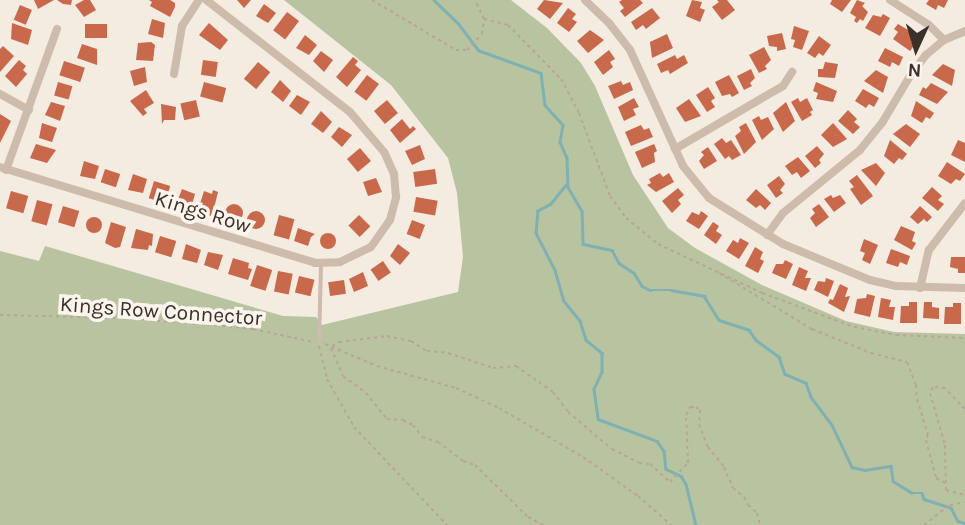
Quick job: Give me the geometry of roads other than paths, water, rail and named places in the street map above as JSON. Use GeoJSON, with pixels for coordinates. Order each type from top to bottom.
{"type":"FeatureCollection","features":[{"type":"Feature","properties":{"kind":"street"},"geometry":{"type":"LineString","coordinates":[[174,74],[182,26],[199,0]]}},
{"type":"Feature","properties":{"kind":"street","name":"Kings Row"},"geometry":{"type":"LineString","coordinates":[[3,168],[321,264],[340,262],[362,253],[387,228],[394,209],[396,186],[384,152],[350,112],[206,0]]}},
{"type":"Feature","properties":{"kind":"street"},"geometry":{"type":"LineString","coordinates":[[585,0],[609,23],[630,50],[683,166],[701,190],[767,235],[870,280],[920,288],[965,288]]}},
{"type":"Feature","properties":{"kind":"street"},"geometry":{"type":"LineString","coordinates":[[890,0],[929,25],[944,40]]}},
{"type":"Feature","properties":{"kind":"street"},"geometry":{"type":"LineString","coordinates":[[3,168],[29,110],[57,30]]}},
{"type":"Feature","properties":{"kind":"street"},"geometry":{"type":"LineString","coordinates":[[767,235],[783,213],[860,150],[890,111],[909,76],[944,40],[965,31]]}},
{"type":"Feature","properties":{"kind":"street"},"geometry":{"type":"LineString","coordinates":[[676,149],[783,86],[792,72]]}},
{"type":"Feature","properties":{"kind":"street"},"geometry":{"type":"LineString","coordinates":[[0,94],[29,110]]}},
{"type":"Feature","properties":{"kind":"street"},"geometry":{"type":"LineString","coordinates":[[920,288],[929,250],[965,203]]}},
{"type":"Feature","properties":{"kind":"lane"},"geometry":{"type":"LineString","coordinates":[[319,342],[321,264]]}},
{"type":"Feature","properties":{"kind":"waterway"},"geometry":{"type":"LineString","coordinates":[[434,0],[458,23],[478,50],[541,73],[545,105],[563,125],[560,142],[567,158],[568,187],[582,211],[583,244],[612,250],[619,263],[634,273],[642,286],[650,290],[671,290],[704,296],[719,320],[749,330],[756,340],[779,357],[785,374],[806,383],[811,397],[832,425],[852,467],[865,470],[891,466],[893,481],[912,493],[922,493],[924,499],[951,508],[958,521],[965,523]]}},
{"type":"Feature","properties":{"kind":"waterway"},"geometry":{"type":"LineString","coordinates":[[567,184],[551,204],[538,211],[536,233],[555,270],[564,301],[580,321],[586,340],[602,353],[602,372],[594,389],[598,419],[657,441],[664,451],[666,469],[681,476],[686,484],[696,525]]}}]}
